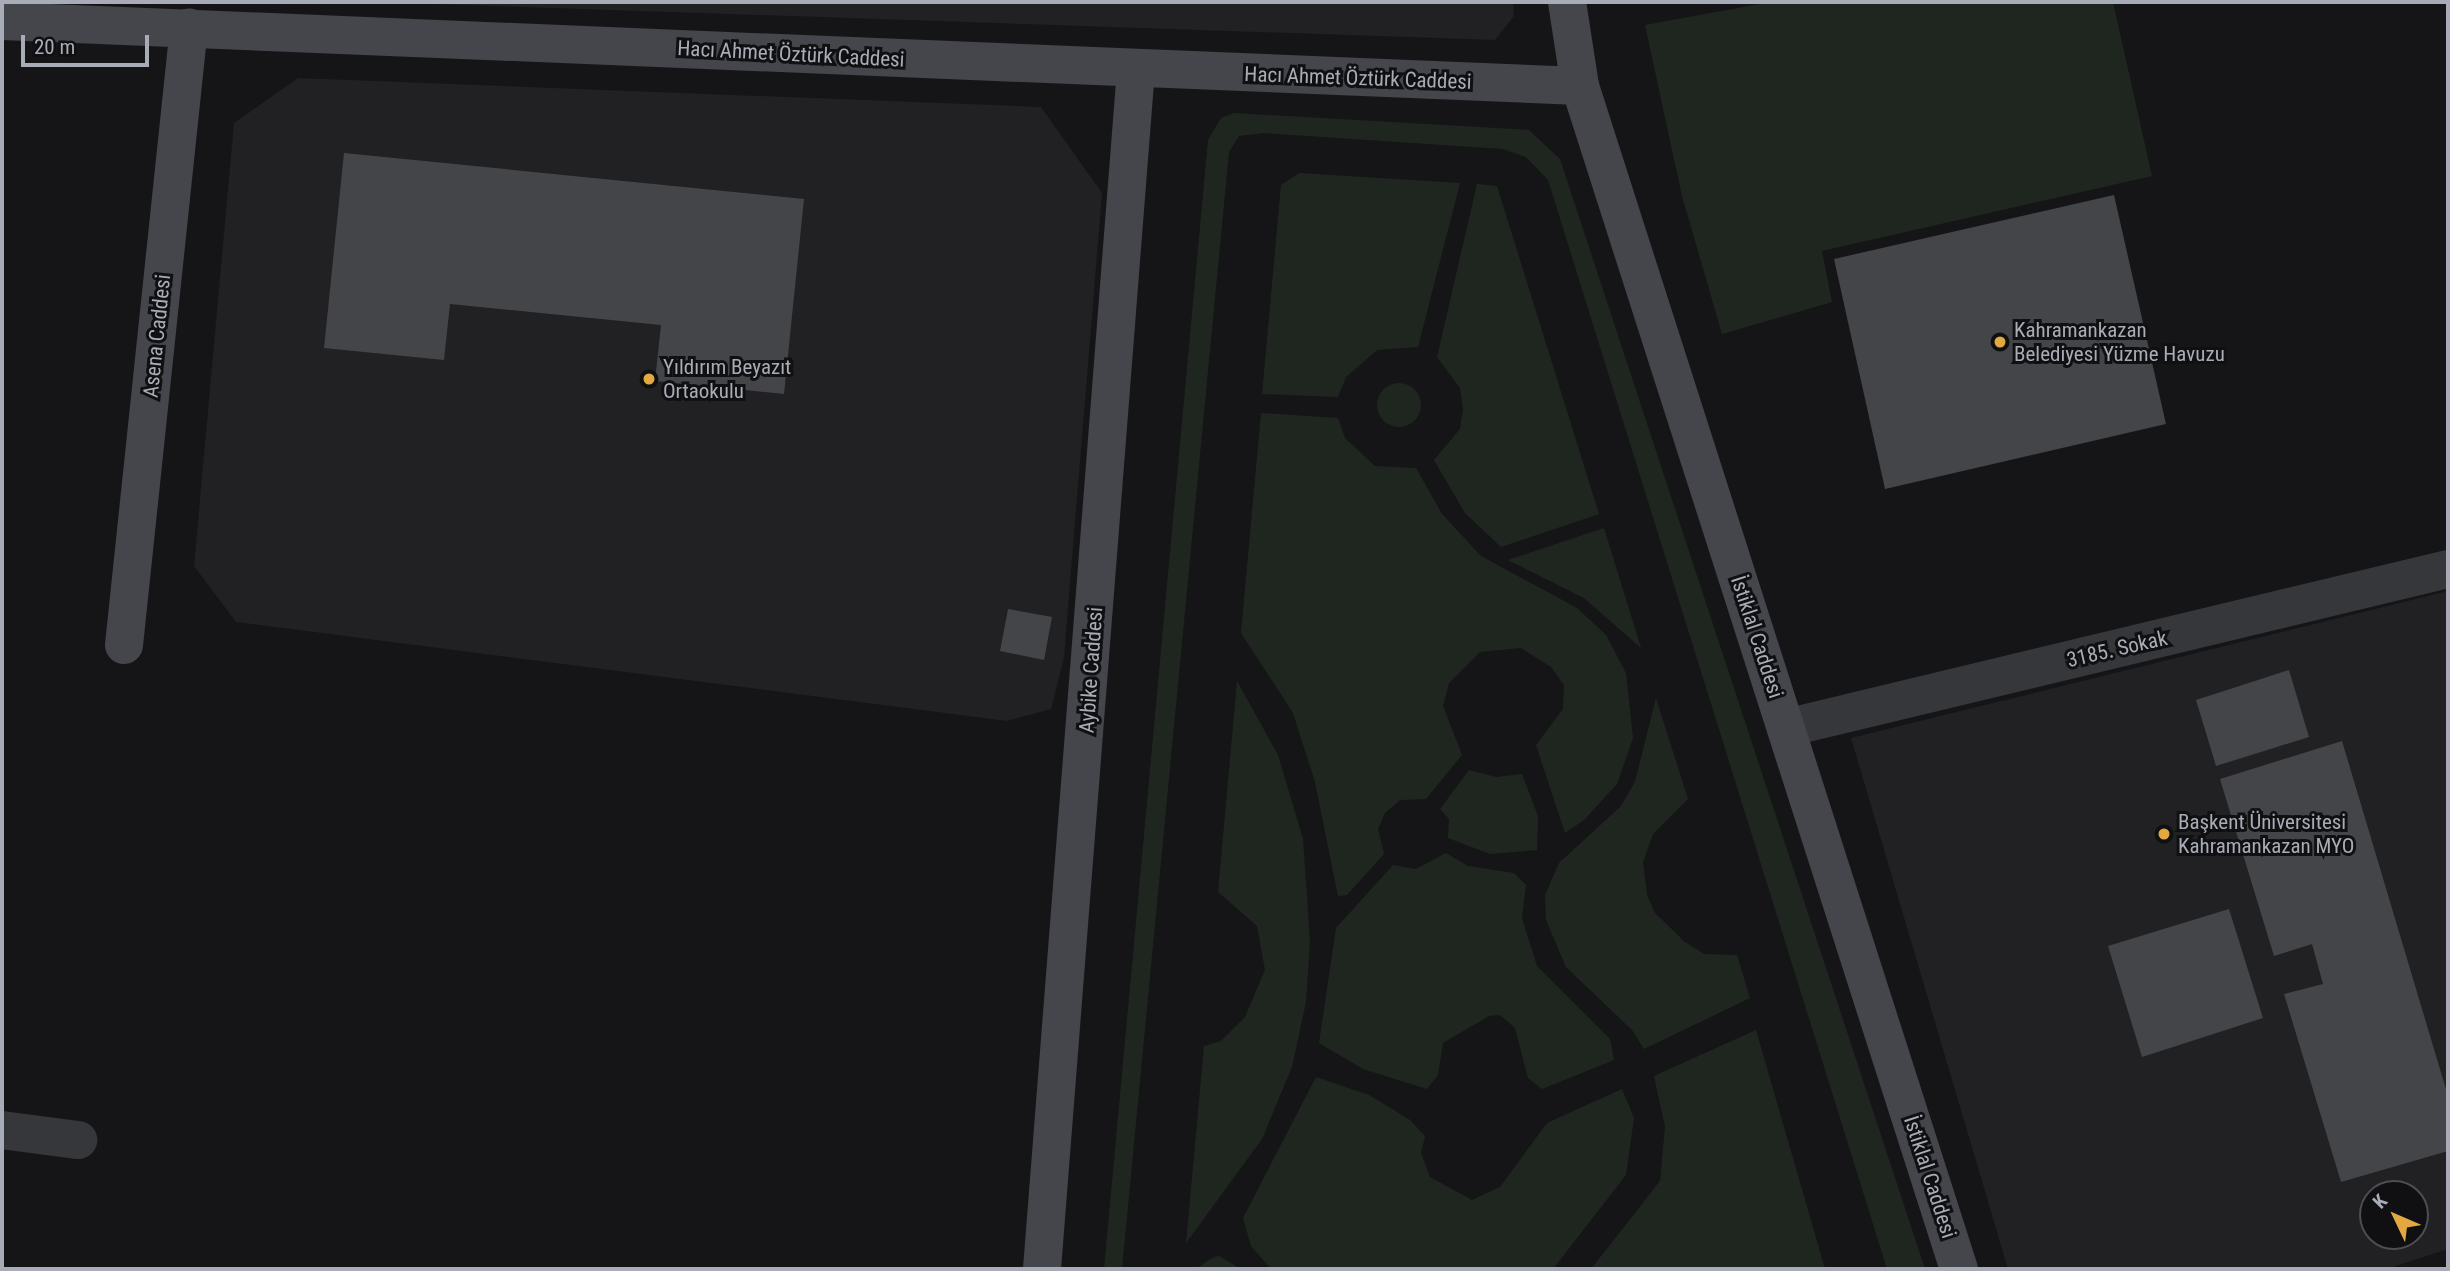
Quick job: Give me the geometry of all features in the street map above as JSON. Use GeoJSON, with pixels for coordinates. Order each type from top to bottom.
{"type":"FeatureCollection","features":[{"type":"Feature","properties":{"kind":"street","name":"İstiklal Caddesi"},"geometry":{"type":"LineString","coordinates":[[1567,2],[1580,86],[1959,1269]]}},
{"type":"Feature","properties":{"kind":"street","name":"Hacı Ahmet Öztürk Caddesi"},"geometry":{"type":"LineString","coordinates":[[2,20],[1136,70],[1580,86]]}},
{"type":"Feature","properties":{"kind":"street","name":"Asena Caddesi"},"geometry":{"type":"LineString","coordinates":[[124,645],[189,27]]}},
{"type":"Feature","properties":{"kind":"street","name":"Aybike Caddesi"},"geometry":{"type":"LineString","coordinates":[[1042,1269],[1136,70]]}},
{"type":"Feature","properties":{"kind":"street","name":"3185. Sokak"},"geometry":{"type":"LineString","coordinates":[[1786,728],[2448,569]]}},
{"type":"Feature","properties":{"kind":"street"},"geometry":{"type":"LineString","coordinates":[[2,1130],[78,1140]]}},
{"type":"Feature","properties":{"kind":"shaded area"},"geometry":{"type":"Polygon","coordinates":[[[378,2],[1513,2],[1514,16],[1495,40],[378,2]]]}},
{"type":"Feature","properties":{"kind":"shaded area"},"geometry":{"type":"Polygon","coordinates":[[[1771,2],[2113,2],[2152,176],[1822,251],[1832,302],[1722,334],[1682,196],[1645,25],[1771,2]]]}},
{"type":"Feature","properties":{"kind":"shaded area","name":"Yıldırım Beyazıt Ortaokulu"},"geometry":{"type":"Polygon","coordinates":[[[298,78],[1041,107],[1102,193],[1064,657],[1051,709],[1007,721],[236,622],[194,566],[234,123],[298,78]]]}},
{"type":"Feature","properties":{"kind":"shaded area"},"geometry":{"type":"Polygon","coordinates":[[[1234,113],[1529,130],[1560,159],[1925,1269],[1887,1269],[1548,180],[1526,157],[1503,149],[1264,133],[1239,136],[1229,152],[1122,1269],[1104,1269],[1208,140],[1221,118],[1234,113]]]}},
{"type":"Feature","properties":{"kind":"shaded area"},"geometry":{"type":"Polygon","coordinates":[[[1299,173],[1460,183],[1418,347],[1377,350],[1346,377],[1338,397],[1262,394],[1281,185],[1299,173]]]}},
{"type":"Feature","properties":{"kind":"shaded area"},"geometry":{"type":"Polygon","coordinates":[[[1477,184],[1497,186],[1599,514],[1501,547],[1465,513],[1434,460],[1460,429],[1463,409],[1460,388],[1437,357],[1477,184]]]}},
{"type":"Feature","properties":{"kind":"shaded area"},"geometry":{"type":"Polygon","coordinates":[[[1399,383],[1408,384],[1415,389],[1420,396],[1420,414],[1415,421],[1408,426],[1399,427],[1390,426],[1383,421],[1378,414],[1377,405],[1378,396],[1383,389],[1390,384],[1399,383]]]}},
{"type":"Feature","properties":{"kind":"shaded area"},"geometry":{"type":"Polygon","coordinates":[[[1261,413],[1338,418],[1345,438],[1375,466],[1416,468],[1442,514],[1481,556],[1577,608],[1606,635],[1626,673],[1633,738],[1617,784],[1584,820],[1565,833],[1536,745],[1563,709],[1564,685],[1551,667],[1521,648],[1480,652],[1449,683],[1443,706],[1462,755],[1426,799],[1400,800],[1385,813],[1378,829],[1384,854],[1347,895],[1338,896],[1315,782],[1293,713],[1241,633],[1261,413]]]}},
{"type":"Feature","properties":{"kind":"shaded area"},"geometry":{"type":"Polygon","coordinates":[[[1604,528],[1641,648],[1584,598],[1508,560],[1604,528]]]}},
{"type":"Feature","properties":{"kind":"shaded area","name":"Başkent Üniversitesi Kahramankazan MYO"},"geometry":{"type":"Polygon","coordinates":[[[2448,591],[2448,1249],[2386,1269],[2008,1269],[1851,738],[2448,591]]]}},
{"type":"Feature","properties":{"kind":"shaded area"},"geometry":{"type":"Polygon","coordinates":[[[1237,681],[1278,755],[1303,839],[1310,941],[1306,1002],[1292,1067],[1262,1139],[1186,1243],[1204,1046],[1221,1041],[1245,1017],[1265,970],[1257,926],[1218,892],[1237,681]]]}},
{"type":"Feature","properties":{"kind":"shaded area"},"geometry":{"type":"Polygon","coordinates":[[[1656,698],[1688,799],[1653,834],[1643,862],[1647,895],[1655,913],[1685,942],[1704,954],[1737,955],[1750,998],[1644,1049],[1632,1030],[1566,967],[1546,920],[1545,895],[1559,863],[1621,806],[1635,782],[1656,698]]]}},
{"type":"Feature","properties":{"kind":"shaded area"},"geometry":{"type":"Polygon","coordinates":[[[1469,770],[1496,777],[1522,774],[1538,816],[1537,850],[1490,854],[1448,838],[1449,819],[1440,809],[1469,770]]]}},
{"type":"Feature","properties":{"kind":"shaded area"},"geometry":{"type":"Polygon","coordinates":[[[1446,853],[1468,866],[1514,873],[1526,885],[1522,918],[1537,966],[1610,1039],[1614,1060],[1542,1089],[1528,1078],[1515,1028],[1500,1015],[1489,1016],[1443,1043],[1438,1075],[1427,1089],[1363,1069],[1319,1043],[1336,928],[1393,865],[1416,869],[1446,853]]]}},
{"type":"Feature","properties":{"kind":"shaded area"},"geometry":{"type":"Polygon","coordinates":[[[1756,1030],[1825,1269],[1591,1269],[1660,1181],[1665,1127],[1654,1076],[1756,1030]]]}},
{"type":"Feature","properties":{"kind":"shaded area"},"geometry":{"type":"Polygon","coordinates":[[[1316,1077],[1369,1095],[1410,1120],[1425,1136],[1421,1153],[1430,1177],[1472,1200],[1500,1187],[1547,1123],[1622,1089],[1634,1118],[1626,1175],[1553,1269],[1271,1269],[1251,1246],[1243,1218],[1316,1077]]]}},
{"type":"Feature","properties":{"kind":"shaded area"},"geometry":{"type":"Polygon","coordinates":[[[1219,1256],[1241,1269],[1196,1269],[1210,1259],[1219,1256]]]}},
{"type":"Feature","properties":{"kind":"building"},"geometry":{"type":"Polygon","coordinates":[[[344,153],[804,199],[784,394],[655,381],[661,325],[450,304],[444,360],[324,348],[344,153]]]}},
{"type":"Feature","properties":{"kind":"building","name":"Kahramankazan Belediyesi Yüzme Havuzu"},"geometry":{"type":"Polygon","coordinates":[[[2114,195],[2166,424],[1885,489],[1834,259],[2114,195]]]}},
{"type":"Feature","properties":{"kind":"building"},"geometry":{"type":"Polygon","coordinates":[[[1008,609],[1052,617],[1044,660],[1000,651],[1008,609]]]}},
{"type":"Feature","properties":{"kind":"building"},"geometry":{"type":"Polygon","coordinates":[[[2289,670],[2309,737],[2216,766],[2196,700],[2289,670]]]}},
{"type":"Feature","properties":{"kind":"building"},"geometry":{"type":"Polygon","coordinates":[[[2342,741],[2448,1096],[2448,1151],[2341,1182],[2284,994],[2323,984],[2312,944],[2274,956],[2220,779],[2342,741]]]}},
{"type":"Feature","properties":{"kind":"building"},"geometry":{"type":"Polygon","coordinates":[[[2229,909],[2263,1018],[2142,1057],[2108,946],[2229,909]]]}},
{"type":"Feature","properties":{"kind":"place","name":"Kahramankazan Belediyesi Yüzme Havuzu"},"geometry":{"type":"Point","coordinates":[2000,342]}},
{"type":"Feature","properties":{"kind":"place","name":"Yıldırım Beyazıt Ortaokulu"},"geometry":{"type":"Point","coordinates":[649,379]}},
{"type":"Feature","properties":{"kind":"place","name":"Başkent Üniversitesi Kahramankazan MYO"},"geometry":{"type":"Point","coordinates":[2164,834]}}]}
